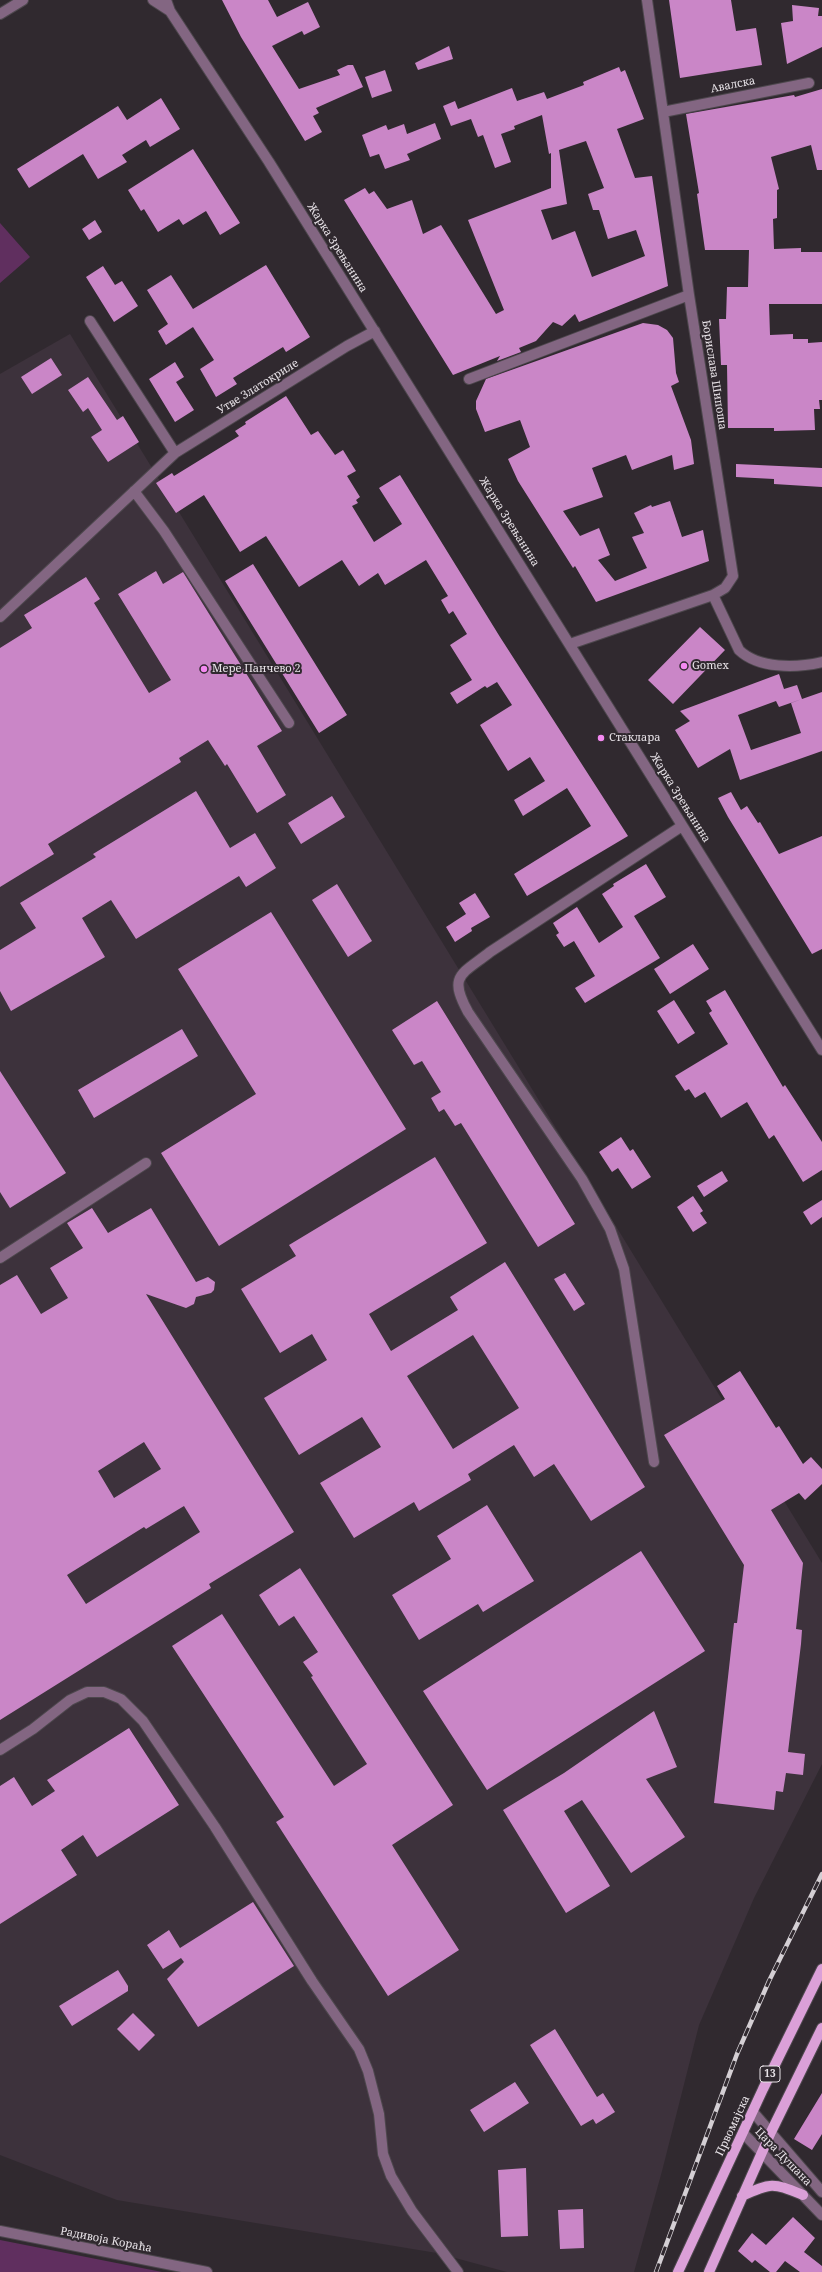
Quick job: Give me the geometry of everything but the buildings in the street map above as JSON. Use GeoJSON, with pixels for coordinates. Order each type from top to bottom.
{"type":"FeatureCollection","features":[{"type":"Feature","properties":{"kind":"main road","name":"Првомајска"},"geometry":{"type":"LineString","coordinates":[[678,2272],[822,1968]]}},
{"type":"Feature","properties":{"kind":"main road","name":"13"},"geometry":{"type":"LineString","coordinates":[[709,2272],[761,2152],[822,2028]]}},
{"type":"Feature","properties":{"kind":"main road"},"geometry":{"type":"LineString","coordinates":[[742,2196],[761,2187],[773,2184],[804,2195]]}},
{"type":"Feature","properties":{"kind":"street"},"geometry":{"type":"LineString","coordinates":[[0,14],[23,0]]}},
{"type":"Feature","properties":{"kind":"street","name":"Жарка Зрењанина"},"geometry":{"type":"LineString","coordinates":[[153,0],[170,11]]}},
{"type":"Feature","properties":{"kind":"street","name":"Жарка Зрењанина"},"geometry":{"type":"LineString","coordinates":[[166,0],[170,11],[244,123],[375,331],[822,1050]]}},
{"type":"Feature","properties":{"kind":"street","name":"Борислава Шипоша"},"geometry":{"type":"LineString","coordinates":[[570,644],[713,595],[724,588],[733,576],[689,295],[647,0]]}},
{"type":"Feature","properties":{"kind":"street","name":"Авалска"},"geometry":{"type":"LineString","coordinates":[[663,112],[809,83]]}},
{"type":"Feature","properties":{"kind":"street"},"geometry":{"type":"LineString","coordinates":[[469,379],[689,295]]}},
{"type":"Feature","properties":{"kind":"street"},"geometry":{"type":"LineString","coordinates":[[90,321],[175,453]]}},
{"type":"Feature","properties":{"kind":"street","name":"Утве Златокриле"},"geometry":{"type":"LineString","coordinates":[[0,617],[175,453],[347,346],[375,331]]}},
{"type":"Feature","properties":{"kind":"street"},"geometry":{"type":"LineString","coordinates":[[134,491],[164,531],[289,723]]}},
{"type":"Feature","properties":{"kind":"street"},"geometry":{"type":"LineString","coordinates":[[713,595],[739,650],[745,656],[754,660],[790,666],[822,662]]}},
{"type":"Feature","properties":{"kind":"street"},"geometry":{"type":"LineString","coordinates":[[654,1462],[624,1269],[610,1229],[582,1179],[468,1012],[458,993],[459,980],[462,975],[490,952],[682,826]]}},
{"type":"Feature","properties":{"kind":"street"},"geometry":{"type":"LineString","coordinates":[[0,1258],[146,1163]]}},
{"type":"Feature","properties":{"kind":"street"},"geometry":{"type":"LineString","coordinates":[[0,1750],[33,1729],[70,1700],[87,1692],[104,1692],[121,1699],[143,1721],[215,1827],[312,1981],[359,2049],[368,2071],[379,2114],[383,2154],[391,2176],[412,2211],[458,2272]]}},
{"type":"Feature","properties":{"kind":"street","name":"Цара Душана"},"geometry":{"type":"LineString","coordinates":[[753,2112],[822,2192]]}},
{"type":"Feature","properties":{"kind":"street","name":"Цара Душана"},"geometry":{"type":"LineString","coordinates":[[744,2133],[822,2215]]}},
{"type":"Feature","properties":{"kind":"street","name":"Радивоја Кораћа"},"geometry":{"type":"LineString","coordinates":[[0,2231],[207,2272]]}},
{"type":"Feature","properties":{"kind":"shaded area"},"geometry":{"type":"Polygon","coordinates":[[[0,223],[30,257],[0,283],[0,223]]]}},
{"type":"Feature","properties":{"kind":"shaded area"},"geometry":{"type":"Polygon","coordinates":[[[70,334],[822,1563],[822,1764],[754,1898],[699,2025],[662,2171],[634,2272],[507,2272],[437,2253],[117,2200],[0,2155],[0,374],[70,334]]]}},
{"type":"Feature","properties":{"kind":"shaded area"},"geometry":{"type":"Polygon","coordinates":[[[0,2240],[162,2272],[0,2272],[0,2240]]]}},
{"type":"Feature","properties":{"kind":"railway"},"geometry":{"type":"LineString","coordinates":[[656,2272],[737,2054],[769,1981],[822,1874]]}},
{"type":"Feature","properties":{"kind":"place","name":"Gomex"},"geometry":{"type":"Point","coordinates":[684,666]}},
{"type":"Feature","properties":{"kind":"place","name":"Мере Панчево 2"},"geometry":{"type":"Point","coordinates":[204,669]}},
{"type":"Feature","properties":{"kind":"place","name":"Стаклара"},"geometry":{"type":"Point","coordinates":[601,738]}}]}
